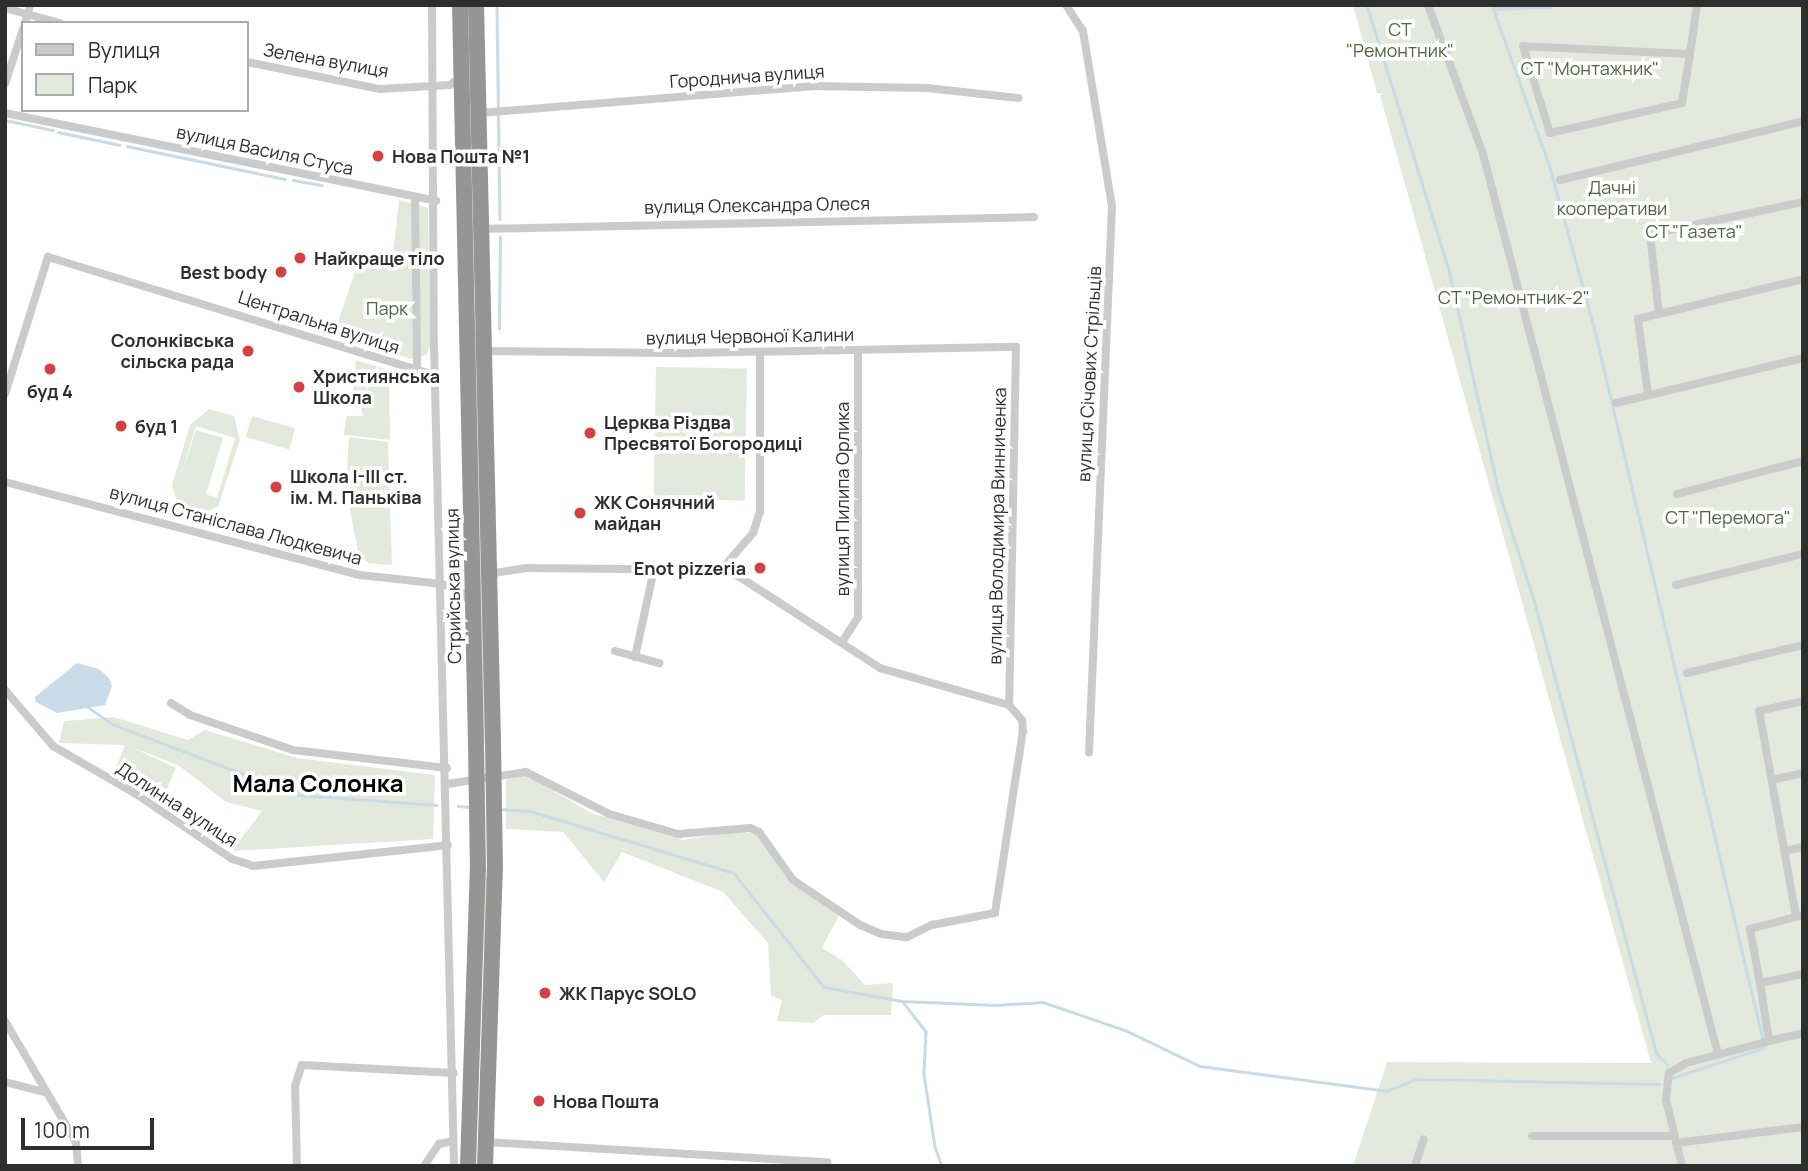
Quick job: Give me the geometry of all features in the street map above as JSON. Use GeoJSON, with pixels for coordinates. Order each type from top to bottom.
{"type":"FeatureCollection","features":[{"type":"Feature","properties":{"kind":"highway","name":"Стрийська вулиця"},"geometry":{"type":"LineString","coordinates":[[460,5],[480,573],[493,743],[495,870],[485,1166]]}},
{"type":"Feature","properties":{"kind":"highway","name":"Стрийська вулиця"},"geometry":{"type":"LineString","coordinates":[[468,1166],[478,870],[473,606],[480,573],[483,351],[481,229],[491,113],[477,5]]}},
{"type":"Feature","properties":{"kind":"street"},"geometry":{"type":"LineString","coordinates":[[432,5],[438,86],[435,376],[447,768],[454,1166]]}},
{"type":"Feature","properties":{"kind":"street","name":"вулиця Січових Стрільців"},"geometry":{"type":"LineString","coordinates":[[1066,5],[1083,31],[1112,206],[1089,753]]}},
{"type":"Feature","properties":{"kind":"street"},"geometry":{"type":"LineString","coordinates":[[1428,5],[1483,154],[1718,1054]]}},
{"type":"Feature","properties":{"kind":"street"},"geometry":{"type":"LineString","coordinates":[[1690,54],[1523,46],[1550,133],[1682,103],[1690,54],[1698,5]]}},
{"type":"Feature","properties":{"kind":"street"},"geometry":{"type":"LineString","coordinates":[[5,8],[29,9],[56,21]]}},
{"type":"Feature","properties":{"kind":"street"},"geometry":{"type":"LineString","coordinates":[[5,84],[21,35]]}},
{"type":"Feature","properties":{"kind":"street","name":"Зелена вулиця"},"geometry":{"type":"LineString","coordinates":[[248,62],[380,89],[454,83],[463,73]]}},
{"type":"Feature","properties":{"kind":"street"},"geometry":{"type":"LineString","coordinates":[[438,86],[456,92],[463,104]]}},
{"type":"Feature","properties":{"kind":"street","name":"Городнича вулиця"},"geometry":{"type":"LineString","coordinates":[[491,113],[812,86],[927,88],[1018,98]]}},
{"type":"Feature","properties":{"kind":"street","name":"вулиця Василя Стуса"},"geometry":{"type":"LineString","coordinates":[[5,113],[436,201]]}},
{"type":"Feature","properties":{"kind":"street"},"geometry":{"type":"LineString","coordinates":[[1560,180],[1803,121]]}},
{"type":"Feature","properties":{"kind":"street"},"geometry":{"type":"LineString","coordinates":[[415,197],[417,370]]}},
{"type":"Feature","properties":{"kind":"street"},"geometry":{"type":"LineString","coordinates":[[1660,314],[1650,234],[1803,202]]}},
{"type":"Feature","properties":{"kind":"street","name":"вулиця Олександра Олеся"},"geometry":{"type":"LineString","coordinates":[[481,229],[1034,217]]}},
{"type":"Feature","properties":{"kind":"street","name":"Центральна вулиця"},"geometry":{"type":"LineString","coordinates":[[5,394],[48,257],[435,376]]}},
{"type":"Feature","properties":{"kind":"street"},"geometry":{"type":"LineString","coordinates":[[1648,395],[1638,319],[1803,279]]}},
{"type":"Feature","properties":{"kind":"street","name":"вулиця Червоної Калини"},"geometry":{"type":"LineString","coordinates":[[483,351],[760,352],[1016,347]]}},
{"type":"Feature","properties":{"kind":"street","name":"вулиця Володимира Винниченка"},"geometry":{"type":"LineString","coordinates":[[1009,705],[1016,347]]}},
{"type":"Feature","properties":{"kind":"street","name":"вулиця Пилипа Орлика"},"geometry":{"type":"LineString","coordinates":[[842,642],[858,617],[858,350]]}},
{"type":"Feature","properties":{"kind":"street"},"geometry":{"type":"LineString","coordinates":[[721,570],[752,533],[760,512],[760,352]]}},
{"type":"Feature","properties":{"kind":"street"},"geometry":{"type":"LineString","coordinates":[[1616,403],[1803,358]]}},
{"type":"Feature","properties":{"kind":"street"},"geometry":{"type":"LineString","coordinates":[[1677,494],[1803,461]]}},
{"type":"Feature","properties":{"kind":"street","name":"вулиця Станіслава Людкевича"},"geometry":{"type":"LineString","coordinates":[[5,482],[360,575],[442,583],[459,590],[473,606]]}},
{"type":"Feature","properties":{"kind":"street"},"geometry":{"type":"LineString","coordinates":[[1676,585],[1803,554]]}},
{"type":"Feature","properties":{"kind":"street"},"geometry":{"type":"LineString","coordinates":[[447,784],[526,772],[609,814],[678,834],[750,828],[759,832],[793,880],[860,925],[907,937],[932,925],[995,914],[1023,731],[1022,720],[1009,705],[880,668],[740,577],[721,570],[526,568],[480,573],[459,590]]}},
{"type":"Feature","properties":{"kind":"street"},"geometry":{"type":"LineString","coordinates":[[635,657],[654,569]]}},
{"type":"Feature","properties":{"kind":"street"},"geometry":{"type":"LineString","coordinates":[[1687,673],[1803,645]]}},
{"type":"Feature","properties":{"kind":"street"},"geometry":{"type":"LineString","coordinates":[[615,652],[659,663]]}},
{"type":"Feature","properties":{"kind":"street","name":"Долинна вулиця"},"geometry":{"type":"LineString","coordinates":[[5,690],[53,746],[136,794],[232,859],[253,866],[448,845]]}},
{"type":"Feature","properties":{"kind":"street"},"geometry":{"type":"LineString","coordinates":[[1769,1041],[1750,929],[1800,916],[1759,710],[1803,701]]}},
{"type":"Feature","properties":{"kind":"street"},"geometry":{"type":"LineString","coordinates":[[171,703],[190,715],[293,750],[447,768]]}},
{"type":"Feature","properties":{"kind":"street"},"geometry":{"type":"LineString","coordinates":[[1772,780],[1803,773]]}},
{"type":"Feature","properties":{"kind":"street"},"geometry":{"type":"LineString","coordinates":[[1785,851],[1803,847]]}},
{"type":"Feature","properties":{"kind":"street"},"geometry":{"type":"LineString","coordinates":[[1760,984],[1803,974]]}},
{"type":"Feature","properties":{"kind":"street"},"geometry":{"type":"LineString","coordinates":[[5,1021],[44,1092],[76,1142],[78,1166]]}},
{"type":"Feature","properties":{"kind":"street"},"geometry":{"type":"LineString","coordinates":[[1682,1166],[1666,1100],[1669,1073],[1679,1065],[1803,1033]]}},
{"type":"Feature","properties":{"kind":"street"},"geometry":{"type":"LineString","coordinates":[[297,1166],[295,1086],[302,1065],[454,1073]]}},
{"type":"Feature","properties":{"kind":"street"},"geometry":{"type":"LineString","coordinates":[[5,1083],[44,1092]]}},
{"type":"Feature","properties":{"kind":"street"},"geometry":{"type":"LineString","coordinates":[[1532,1136],[1674,1140],[1803,1127]]}},
{"type":"Feature","properties":{"kind":"street"},"geometry":{"type":"LineString","coordinates":[[1415,1166],[1424,1139]]}},
{"type":"Feature","properties":{"kind":"street"},"geometry":{"type":"LineString","coordinates":[[424,1166],[439,1144],[453,1141]]}},
{"type":"Feature","properties":{"kind":"street"},"geometry":{"type":"LineString","coordinates":[[486,1142],[827,1162]]}},
{"type":"Feature","properties":{"kind":"street"},"geometry":{"type":"LineString","coordinates":[[657,1166],[658,1154]]}},
{"type":"Feature","properties":{"kind":"green space","name":"Дачні кооперативи"},"geometry":{"type":"Polygon","coordinates":[[[1353,5],[1803,5],[1803,1166],[1353,1166],[1387,1062],[1651,1063],[1380,95],[1383,93],[1377,93],[1353,5]]]}},
{"type":"Feature","properties":{"kind":"green space","name":"Парк"},"geometry":{"type":"Polygon","coordinates":[[[399,200],[428,208],[430,345],[427,355],[411,359],[334,334],[356,269],[392,264],[399,200]]]}},
{"type":"Feature","properties":{"kind":"green space"},"geometry":{"type":"Polygon","coordinates":[[[476,330],[486,743],[482,743],[473,331],[476,330]]]}},
{"type":"Feature","properties":{"kind":"green space"},"geometry":{"type":"Polygon","coordinates":[[[356,360],[389,370],[390,440],[344,435],[346,416],[363,416],[361,406],[352,404],[356,360]]]}},
{"type":"Feature","properties":{"kind":"green space"},"geometry":{"type":"Polygon","coordinates":[[[656,367],[747,369],[745,501],[654,499],[656,367]]]}},
{"type":"Feature","properties":{"kind":"green space"},"geometry":{"type":"Polygon","coordinates":[[[209,409],[234,416],[240,440],[218,507],[194,517],[179,509],[172,485],[190,425],[209,409]],[[196,426],[178,485],[196,430],[223,438],[206,494],[217,498],[235,438],[196,426]]]}},
{"type":"Feature","properties":{"kind":"green space"},"geometry":{"type":"Polygon","coordinates":[[[252,416],[295,428],[289,450],[246,437],[252,416]]]}},
{"type":"Feature","properties":{"kind":"green space"},"geometry":{"type":"Polygon","coordinates":[[[349,437],[388,442],[392,565],[360,563],[346,488],[349,437]]]}},
{"type":"Feature","properties":{"kind":"green space"},"geometry":{"type":"Polygon","coordinates":[[[114,717],[188,740],[205,730],[297,758],[435,775],[433,839],[232,851],[262,811],[226,802],[178,765],[131,747],[176,768],[165,794],[114,772],[125,745],[59,743],[64,721],[114,717]]]}},
{"type":"Feature","properties":{"kind":"green space"},"geometry":{"type":"Polygon","coordinates":[[[527,775],[591,813],[683,840],[738,831],[756,834],[787,879],[839,915],[822,948],[842,960],[865,985],[893,983],[891,1015],[824,1015],[813,1023],[777,1021],[782,1000],[771,996],[768,943],[723,892],[622,852],[604,882],[563,832],[506,829],[506,780],[527,775]]]}},
{"type":"Feature","properties":{"kind":"green space"},"geometry":{"type":"Polygon","coordinates":[[[484,877],[489,877],[489,1166],[484,1166],[484,877]]]}},
{"type":"Feature","properties":{"kind":"water"},"geometry":{"type":"Polygon","coordinates":[[[1490,5],[1549,5],[1553,9],[1492,11],[1490,5]]]}},
{"type":"Feature","properties":{"kind":"water"},"geometry":{"type":"Polygon","coordinates":[[[77,663],[99,669],[109,678],[112,686],[105,705],[57,713],[36,702],[35,697],[77,663]]]}},
{"type":"Feature","properties":{"kind":"waterway"},"geometry":{"type":"LineString","coordinates":[[497,5],[500,219]]}},
{"type":"Feature","properties":{"kind":"waterway"},"geometry":{"type":"LineString","coordinates":[[1367,5],[1449,270],[1499,492],[1535,603],[1656,1053],[1668,1065]]}},
{"type":"Feature","properties":{"kind":"waterway"},"geometry":{"type":"LineString","coordinates":[[1492,5],[1550,167],[1594,327],[1763,1039]]}},
{"type":"Feature","properties":{"kind":"waterway"},"geometry":{"type":"LineString","coordinates":[[5,120],[53,130]]}},
{"type":"Feature","properties":{"kind":"waterway"},"geometry":{"type":"LineString","coordinates":[[58,132],[120,145]]}},
{"type":"Feature","properties":{"kind":"waterway"},"geometry":{"type":"LineString","coordinates":[[127,146],[285,179]]}},
{"type":"Feature","properties":{"kind":"waterway"},"geometry":{"type":"LineString","coordinates":[[293,180],[322,185]]}},
{"type":"Feature","properties":{"kind":"waterway"},"geometry":{"type":"LineString","coordinates":[[499,329],[500,237]]}},
{"type":"Feature","properties":{"kind":"waterway"},"geometry":{"type":"LineString","coordinates":[[88,707],[112,724],[299,795],[437,805]]}},
{"type":"Feature","properties":{"kind":"waterway"},"geometry":{"type":"LineString","coordinates":[[458,806],[471,807]]}},
{"type":"Feature","properties":{"kind":"waterway"},"geometry":{"type":"LineString","coordinates":[[499,809],[530,811],[734,873],[824,987],[902,1001],[996,1005],[1043,1002],[1125,1030],[1200,1066],[1387,1091],[1416,1079],[1659,1084]]}},
{"type":"Feature","properties":{"kind":"waterway"},"geometry":{"type":"LineString","coordinates":[[903,1002],[926,1031],[924,1074],[935,1147],[942,1166]]}},
{"type":"Feature","properties":{"kind":"waterway"},"geometry":{"type":"LineString","coordinates":[[1672,1078],[1764,1048]]}},
{"type":"Feature","properties":{"kind":"place","name":"Нова Пошта №1"},"geometry":{"type":"Point","coordinates":[378,156]}},
{"type":"Feature","properties":{"kind":"place","name":"Найкраще тіло"},"geometry":{"type":"Point","coordinates":[300,258]}},
{"type":"Feature","properties":{"kind":"place","name":"Best body"},"geometry":{"type":"Point","coordinates":[281,272]}},
{"type":"Feature","properties":{"kind":"place","name":"Солонківська сільска рада"},"geometry":{"type":"Point","coordinates":[248,351]}},
{"type":"Feature","properties":{"kind":"place","name":"буд 4"},"geometry":{"type":"Point","coordinates":[50,369]}},
{"type":"Feature","properties":{"kind":"place","name":"Християнська Школа"},"geometry":{"type":"Point","coordinates":[299,387]}},
{"type":"Feature","properties":{"kind":"place","name":"буд 1"},"geometry":{"type":"Point","coordinates":[121,426]}},
{"type":"Feature","properties":{"kind":"place","name":"Церква Різдва Пресвятої Богородиці"},"geometry":{"type":"Point","coordinates":[590,433]}},
{"type":"Feature","properties":{"kind":"place","name":"Школа І-ІІІ ст. ім. М. Паньківа"},"geometry":{"type":"Point","coordinates":[276,487]}},
{"type":"Feature","properties":{"kind":"place","name":"ЖК Сонячний майдан"},"geometry":{"type":"Point","coordinates":[580,513]}},
{"type":"Feature","properties":{"kind":"place","name":"Enot pizzeria"},"geometry":{"type":"Point","coordinates":[760,568]}},
{"type":"Feature","properties":{"kind":"place","name":"ЖК Парус SOLO"},"geometry":{"type":"Point","coordinates":[545,993]}},
{"type":"Feature","properties":{"kind":"place","name":"Нова Пошта"},"geometry":{"type":"Point","coordinates":[539,1101]}},
{"type":"Feature","properties":{"kind":"district","name":"Мала Солонка"},"geometry":{"type":"Point","coordinates":[318,783]}},
{"type":"Feature","properties":{"kind":"park label","name":"СТ \"Ремонтник\""},"geometry":{"type":"Point","coordinates":[1400,40]}},
{"type":"Feature","properties":{"kind":"park label","name":"СТ \"Монтажник\""},"geometry":{"type":"Point","coordinates":[1590,68]}},
{"type":"Feature","properties":{"kind":"park label","name":"СТ \"Газета\""},"geometry":{"type":"Point","coordinates":[1694,231]}},
{"type":"Feature","properties":{"kind":"park label","name":"СТ \"Ремонтник-2\""},"geometry":{"type":"Point","coordinates":[1514,297]}},
{"type":"Feature","properties":{"kind":"park label","name":"СТ \"Перемога\""},"geometry":{"type":"Point","coordinates":[1728,517]}}]}
